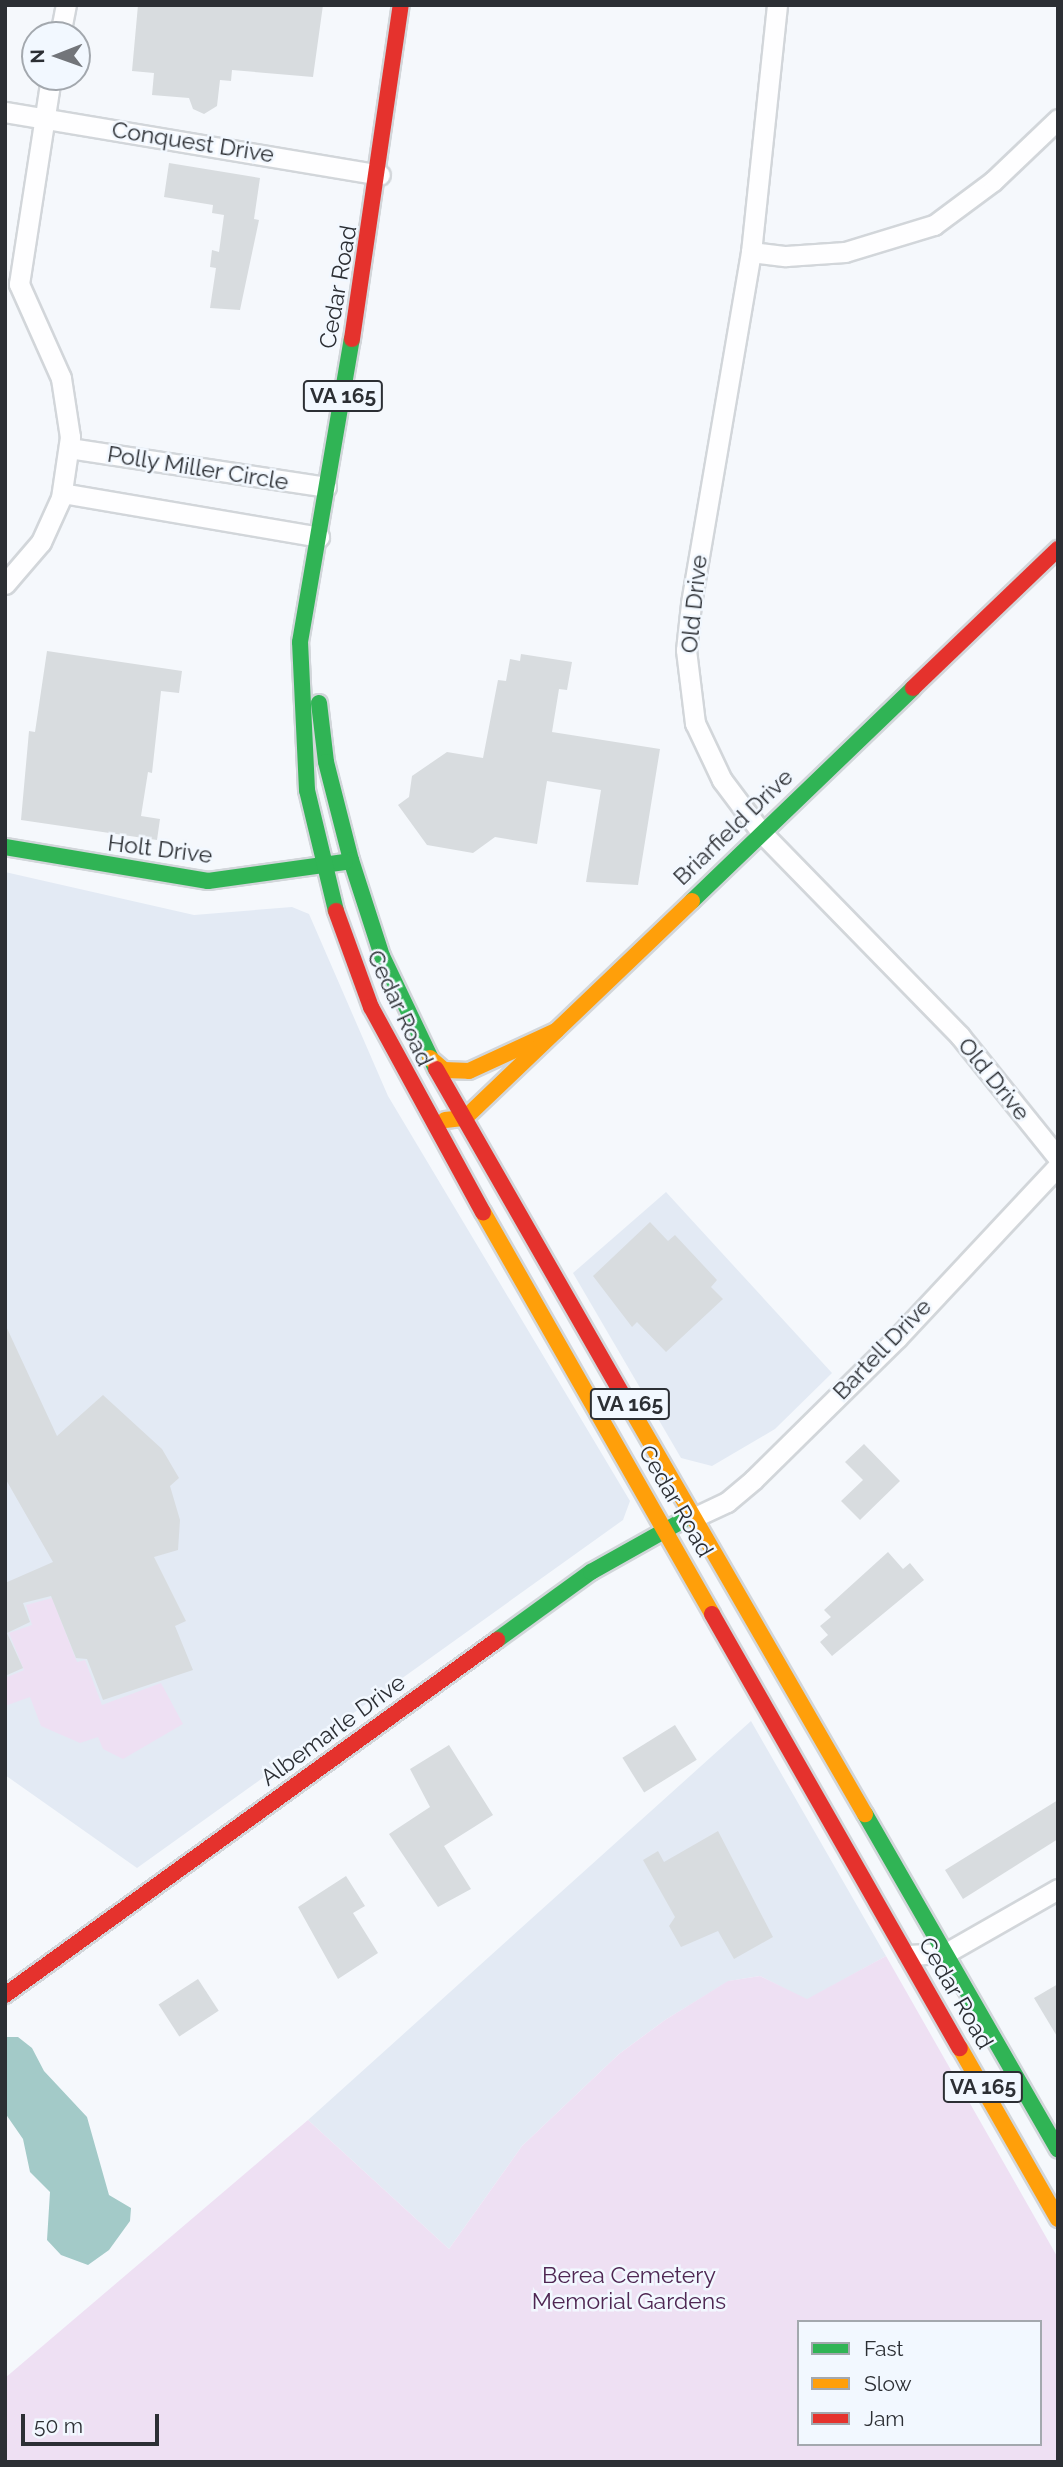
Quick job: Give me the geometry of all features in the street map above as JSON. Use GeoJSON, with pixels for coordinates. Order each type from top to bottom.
{"type":"FeatureCollection","features":[{"type":"Feature","properties":{"kind":"main road","name":"Cedar Road"},"geometry":{"type":"LineString","coordinates":[[401,5],[380,175],[308,617],[300,642],[301,726],[323,867],[371,1007],[432,1121],[1058,2219]]}},
{"type":"Feature","properties":{"kind":"main road","name":"Briarfield Drive"},"geometry":{"type":"LineString","coordinates":[[464,1118],[1058,549]]}},
{"type":"Feature","properties":{"kind":"main road","name":"Cedar Road"},"geometry":{"type":"LineString","coordinates":[[308,617],[317,641],[326,762],[351,860],[382,956],[430,1058],[1058,2149]]}},
{"type":"Feature","properties":{"kind":"main road","name":"Holt Drive"},"geometry":{"type":"LineString","coordinates":[[5,847],[176,879],[235,879],[323,867],[351,860]]}},
{"type":"Feature","properties":{"kind":"main road"},"geometry":{"type":"LineString","coordinates":[[430,1058],[444,1070],[469,1071],[556,1031]]}},
{"type":"Feature","properties":{"kind":"main road"},"geometry":{"type":"LineString","coordinates":[[432,1121],[464,1118]]}},
{"type":"Feature","properties":{"kind":"main road","name":"Albemarle Drive"},"geometry":{"type":"LineString","coordinates":[[5,1995],[497,1638],[664,1526],[695,1517]]}},
{"type":"Feature","properties":{"kind":"main road"},"geometry":{"type":"LineString","coordinates":[[1013,2139],[1058,2193]]}},
{"type":"Feature","properties":{"kind":"street","name":"Old Drive"},"geometry":{"type":"LineString","coordinates":[[777,5],[751,252],[686,650],[695,723],[722,780],[761,831],[960,1035],[1058,1158]]}},
{"type":"Feature","properties":{"kind":"street"},"geometry":{"type":"LineString","coordinates":[[5,584],[41,542],[62,493],[69,448],[61,378],[19,284],[41,118],[48,91]]}},
{"type":"Feature","properties":{"kind":"street","name":"Conquest Drive"},"geometry":{"type":"LineString","coordinates":[[5,113],[380,175]]}},
{"type":"Feature","properties":{"kind":"street"},"geometry":{"type":"LineString","coordinates":[[751,252],[786,256],[845,253],[934,225],[993,181],[1058,119]]}},
{"type":"Feature","properties":{"kind":"street","name":"Polly Miller Circle"},"geometry":{"type":"LineString","coordinates":[[69,448],[327,488]]}},
{"type":"Feature","properties":{"kind":"street","name":"Polly Miller Circle"},"geometry":{"type":"LineString","coordinates":[[62,493],[319,537]]}},
{"type":"Feature","properties":{"kind":"street","name":"Bartell Drive"},"geometry":{"type":"LineString","coordinates":[[695,1517],[727,1502],[754,1479],[897,1338],[1058,1166]]}},
{"type":"Feature","properties":{"kind":"street"},"geometry":{"type":"LineString","coordinates":[[908,1955],[946,1953],[1058,1889]]}},
{"type":"Feature","properties":{"kind":"shaded area"},"geometry":{"type":"Polygon","coordinates":[[[5,872],[194,915],[292,907],[309,914],[388,1096],[630,1501],[623,1520],[137,1868],[5,1775],[5,872]]]}},
{"type":"Feature","properties":{"kind":"shaded area"},"geometry":{"type":"Polygon","coordinates":[[[666,1192],[832,1373],[775,1429],[712,1466],[681,1458],[573,1273],[666,1192]]]}},
{"type":"Feature","properties":{"kind":"shaded area"},"geometry":{"type":"Polygon","coordinates":[[[751,1721],[886,1956],[807,2000],[760,1976],[729,1981],[665,2020],[619,2054],[522,2146],[449,2249],[308,2120],[751,1721]]]}},
{"type":"Feature","properties":{"kind":"shaded area"},"geometry":{"type":"Polygon","coordinates":[[[5,2037],[18,2037],[32,2048],[44,2071],[87,2117],[109,2195],[131,2208],[130,2221],[109,2250],[88,2265],[61,2255],[47,2240],[50,2192],[30,2172],[23,2139],[5,2113],[5,2037]]]}},
{"type":"Feature","properties":{"kind":"green space"},"geometry":{"type":"Polygon","coordinates":[[[52,1598],[77,1662],[85,1660],[102,1705],[161,1683],[183,1724],[123,1759],[103,1749],[98,1737],[80,1743],[41,1726],[30,1697],[5,1706],[5,1678],[24,1670],[9,1633],[32,1625],[26,1605],[52,1598]]]}},
{"type":"Feature","properties":{"kind":"green space","name":"Berea Cemetery Memorial Gardens"},"geometry":{"type":"Polygon","coordinates":[[[886,1956],[1058,2258],[1058,2462],[5,2462],[5,2378],[308,2120],[449,2249],[522,2146],[619,2054],[665,2020],[728,1981],[760,1976],[807,1999],[886,1956]]]}},
{"type":"Feature","properties":{"kind":"building"},"geometry":{"type":"Polygon","coordinates":[[[138,5],[323,5],[313,77],[232,70],[231,81],[220,80],[217,106],[204,114],[193,109],[189,98],[152,95],[154,73],[132,71],[138,5]]]}},
{"type":"Feature","properties":{"kind":"building"},"geometry":{"type":"Polygon","coordinates":[[[169,163],[260,178],[254,219],[259,220],[240,310],[210,308],[216,268],[210,267],[212,250],[219,252],[224,215],[212,213],[213,205],[164,197],[169,163]]]}},
{"type":"Feature","properties":{"kind":"building"},"geometry":{"type":"Polygon","coordinates":[[[47,651],[182,671],[179,693],[161,691],[152,773],[148,772],[141,816],[160,819],[157,840],[21,820],[29,731],[35,732],[47,651]]]}},
{"type":"Feature","properties":{"kind":"building"},"geometry":{"type":"Polygon","coordinates":[[[521,654],[572,662],[567,690],[559,689],[552,732],[660,749],[638,885],[586,882],[601,790],[547,781],[537,844],[495,837],[473,853],[427,845],[398,805],[409,797],[412,776],[447,752],[483,758],[498,680],[506,681],[510,659],[520,661],[521,654]]]}},
{"type":"Feature","properties":{"kind":"building"},"geometry":{"type":"Polygon","coordinates":[[[650,1222],[668,1241],[675,1235],[717,1280],[711,1287],[723,1299],[666,1352],[637,1322],[632,1327],[593,1276],[650,1222]]]}},
{"type":"Feature","properties":{"kind":"building"},"geometry":{"type":"Polygon","coordinates":[[[5,1324],[57,1436],[103,1395],[162,1449],[179,1478],[170,1486],[180,1520],[178,1550],[154,1557],[186,1621],[175,1626],[193,1670],[103,1700],[87,1659],[76,1658],[51,1596],[23,1603],[30,1622],[7,1633],[23,1668],[5,1676],[5,1583],[53,1562],[5,1478],[5,1324]]]}},
{"type":"Feature","properties":{"kind":"building"},"geometry":{"type":"Polygon","coordinates":[[[864,1444],[900,1481],[860,1520],[841,1501],[863,1480],[845,1462],[864,1444]]]}},
{"type":"Feature","properties":{"kind":"building"},"geometry":{"type":"Polygon","coordinates":[[[888,1552],[903,1569],[910,1563],[924,1580],[832,1656],[820,1642],[828,1635],[820,1626],[831,1617],[824,1610],[888,1552]]]}},
{"type":"Feature","properties":{"kind":"building"},"geometry":{"type":"Polygon","coordinates":[[[675,1725],[697,1760],[644,1793],[622,1758],[675,1725]]]}},
{"type":"Feature","properties":{"kind":"building"},"geometry":{"type":"Polygon","coordinates":[[[449,1745],[493,1815],[444,1846],[471,1889],[438,1907],[389,1834],[430,1807],[410,1769],[449,1745]]]}},
{"type":"Feature","properties":{"kind":"building"},"geometry":{"type":"Polygon","coordinates":[[[1058,1800],[1058,1839],[963,1899],[945,1870],[1058,1800]]]}},
{"type":"Feature","properties":{"kind":"building"},"geometry":{"type":"Polygon","coordinates":[[[718,1831],[773,1937],[734,1959],[718,1931],[681,1947],[669,1926],[675,1917],[643,1860],[658,1851],[664,1862],[718,1831]]]}},
{"type":"Feature","properties":{"kind":"building"},"geometry":{"type":"Polygon","coordinates":[[[346,1876],[365,1906],[353,1913],[378,1953],[338,1979],[298,1907],[346,1876]]]}},
{"type":"Feature","properties":{"kind":"building"},"geometry":{"type":"Polygon","coordinates":[[[198,1979],[219,2011],[179,2036],[159,2005],[198,1979]]]}},
{"type":"Feature","properties":{"kind":"building"},"geometry":{"type":"Polygon","coordinates":[[[1058,1984],[1058,2038],[1034,1998],[1058,1984]]]}},
{"type":"Feature","properties":{"kind":"traffic: fast"},"geometry":{"type":"LineString","coordinates":[[336,911],[307,790],[300,642],[352,339]]}},
{"type":"Feature","properties":{"kind":"traffic: fast"},"geometry":{"type":"LineString","coordinates":[[692,901],[913,688]]}},
{"type":"Feature","properties":{"kind":"traffic: fast"},"geometry":{"type":"LineString","coordinates":[[319,703],[326,762],[351,860],[382,956],[436,1069]]}},
{"type":"Feature","properties":{"kind":"traffic: fast"},"geometry":{"type":"LineString","coordinates":[[5,847],[208,881],[345,862]]}},
{"type":"Feature","properties":{"kind":"traffic: fast"},"geometry":{"type":"LineString","coordinates":[[497,1640],[591,1572],[682,1521]]}},
{"type":"Feature","properties":{"kind":"traffic: fast"},"geometry":{"type":"LineString","coordinates":[[865,1814],[1058,2149]]}},
{"type":"Feature","properties":{"kind":"traffic: slow"},"geometry":{"type":"LineString","coordinates":[[445,1120],[465,1118],[692,901]]}},
{"type":"Feature","properties":{"kind":"traffic: slow"},"geometry":{"type":"LineString","coordinates":[[430,1058],[444,1070],[469,1071],[556,1031]]}},
{"type":"Feature","properties":{"kind":"traffic: slow"},"geometry":{"type":"LineString","coordinates":[[483,1212],[712,1614]]}},
{"type":"Feature","properties":{"kind":"traffic: slow"},"geometry":{"type":"LineString","coordinates":[[627,1402],[865,1814]]}},
{"type":"Feature","properties":{"kind":"traffic: slow"},"geometry":{"type":"LineString","coordinates":[[960,2048],[1058,2219]]}},
{"type":"Feature","properties":{"kind":"traffic: jam"},"geometry":{"type":"LineString","coordinates":[[352,339],[401,5]]}},
{"type":"Feature","properties":{"kind":"traffic: jam"},"geometry":{"type":"LineString","coordinates":[[913,688],[1058,549]]}},
{"type":"Feature","properties":{"kind":"traffic: jam"},"geometry":{"type":"LineString","coordinates":[[336,911],[371,1007],[483,1212]]}},
{"type":"Feature","properties":{"kind":"traffic: jam"},"geometry":{"type":"LineString","coordinates":[[436,1069],[627,1402]]}},
{"type":"Feature","properties":{"kind":"traffic: jam"},"geometry":{"type":"LineString","coordinates":[[712,1614],[960,2048]]}},
{"type":"Feature","properties":{"kind":"traffic: jam"},"geometry":{"type":"LineString","coordinates":[[5,1995],[497,1640]]}}]}
